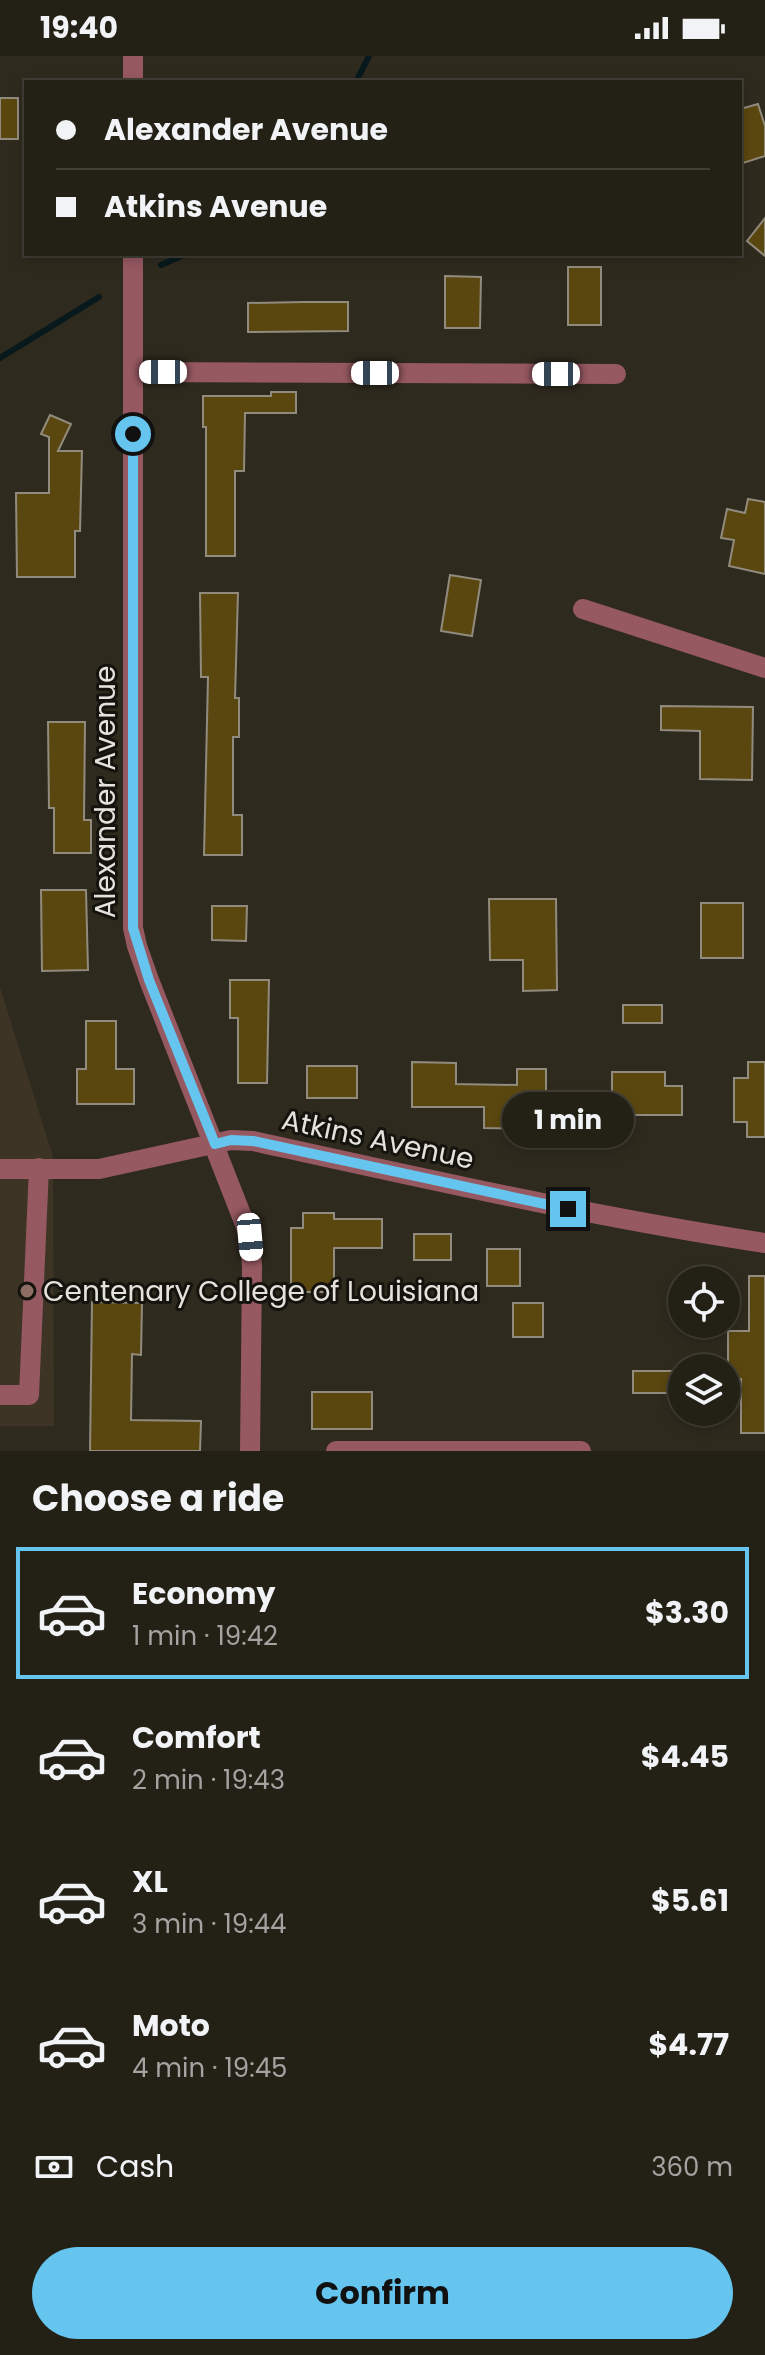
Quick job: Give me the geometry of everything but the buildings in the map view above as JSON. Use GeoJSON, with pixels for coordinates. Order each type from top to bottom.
{"type":"FeatureCollection","features":[{"type":"Feature","properties":{"kind":"street"},"geometry":{"type":"LineString","coordinates":[[133,56],[133,80]]}},
{"type":"Feature","properties":{"kind":"street","name":"Alexander Avenue"},"geometry":{"type":"LineString","coordinates":[[133,256],[133,928],[149,980],[250,1237],[250,1451]]}},
{"type":"Feature","properties":{"kind":"street"},"geometry":{"type":"LineString","coordinates":[[133,372],[616,374]]}},
{"type":"Feature","properties":{"kind":"street"},"geometry":{"type":"LineString","coordinates":[[583,609],[765,668]]}},
{"type":"Feature","properties":{"kind":"street","name":"Atkins Avenue"},"geometry":{"type":"LineString","coordinates":[[0,1169],[115,1167],[231,1140],[253,1141],[538,1203],[765,1243]]}},
{"type":"Feature","properties":{"kind":"street"},"geometry":{"type":"LineString","coordinates":[[0,1395],[29,1395],[39,1168]]}},
{"type":"Feature","properties":{"kind":"street"},"geometry":{"type":"LineString","coordinates":[[336,1451],[581,1451]]}},
{"type":"Feature","properties":{"kind":"shaded area","name":"Centenary College of Louisiana"},"geometry":{"type":"Polygon","coordinates":[[[0,987],[53,1157],[54,1426],[0,1426],[0,987]]]}},
{"type":"Feature","properties":{"kind":"waterway"},"geometry":{"type":"LineString","coordinates":[[357,80],[369,56]]}},
{"type":"Feature","properties":{"kind":"waterway"},"geometry":{"type":"LineString","coordinates":[[161,265],[181,256]]}},
{"type":"Feature","properties":{"kind":"waterway"},"geometry":{"type":"LineString","coordinates":[[0,358],[99,297]]}},
{"type":"Feature","properties":{"kind":"place","name":"Centenary College of Louisiana"},"geometry":{"type":"Point","coordinates":[27,1291]}},
{"type":"Feature","properties":{"kind":"route"},"geometry":{"type":"LineString","coordinates":[[133,434],[133,928],[149,980],[215,1144],[231,1140],[253,1141],[568,1209]]}}]}
